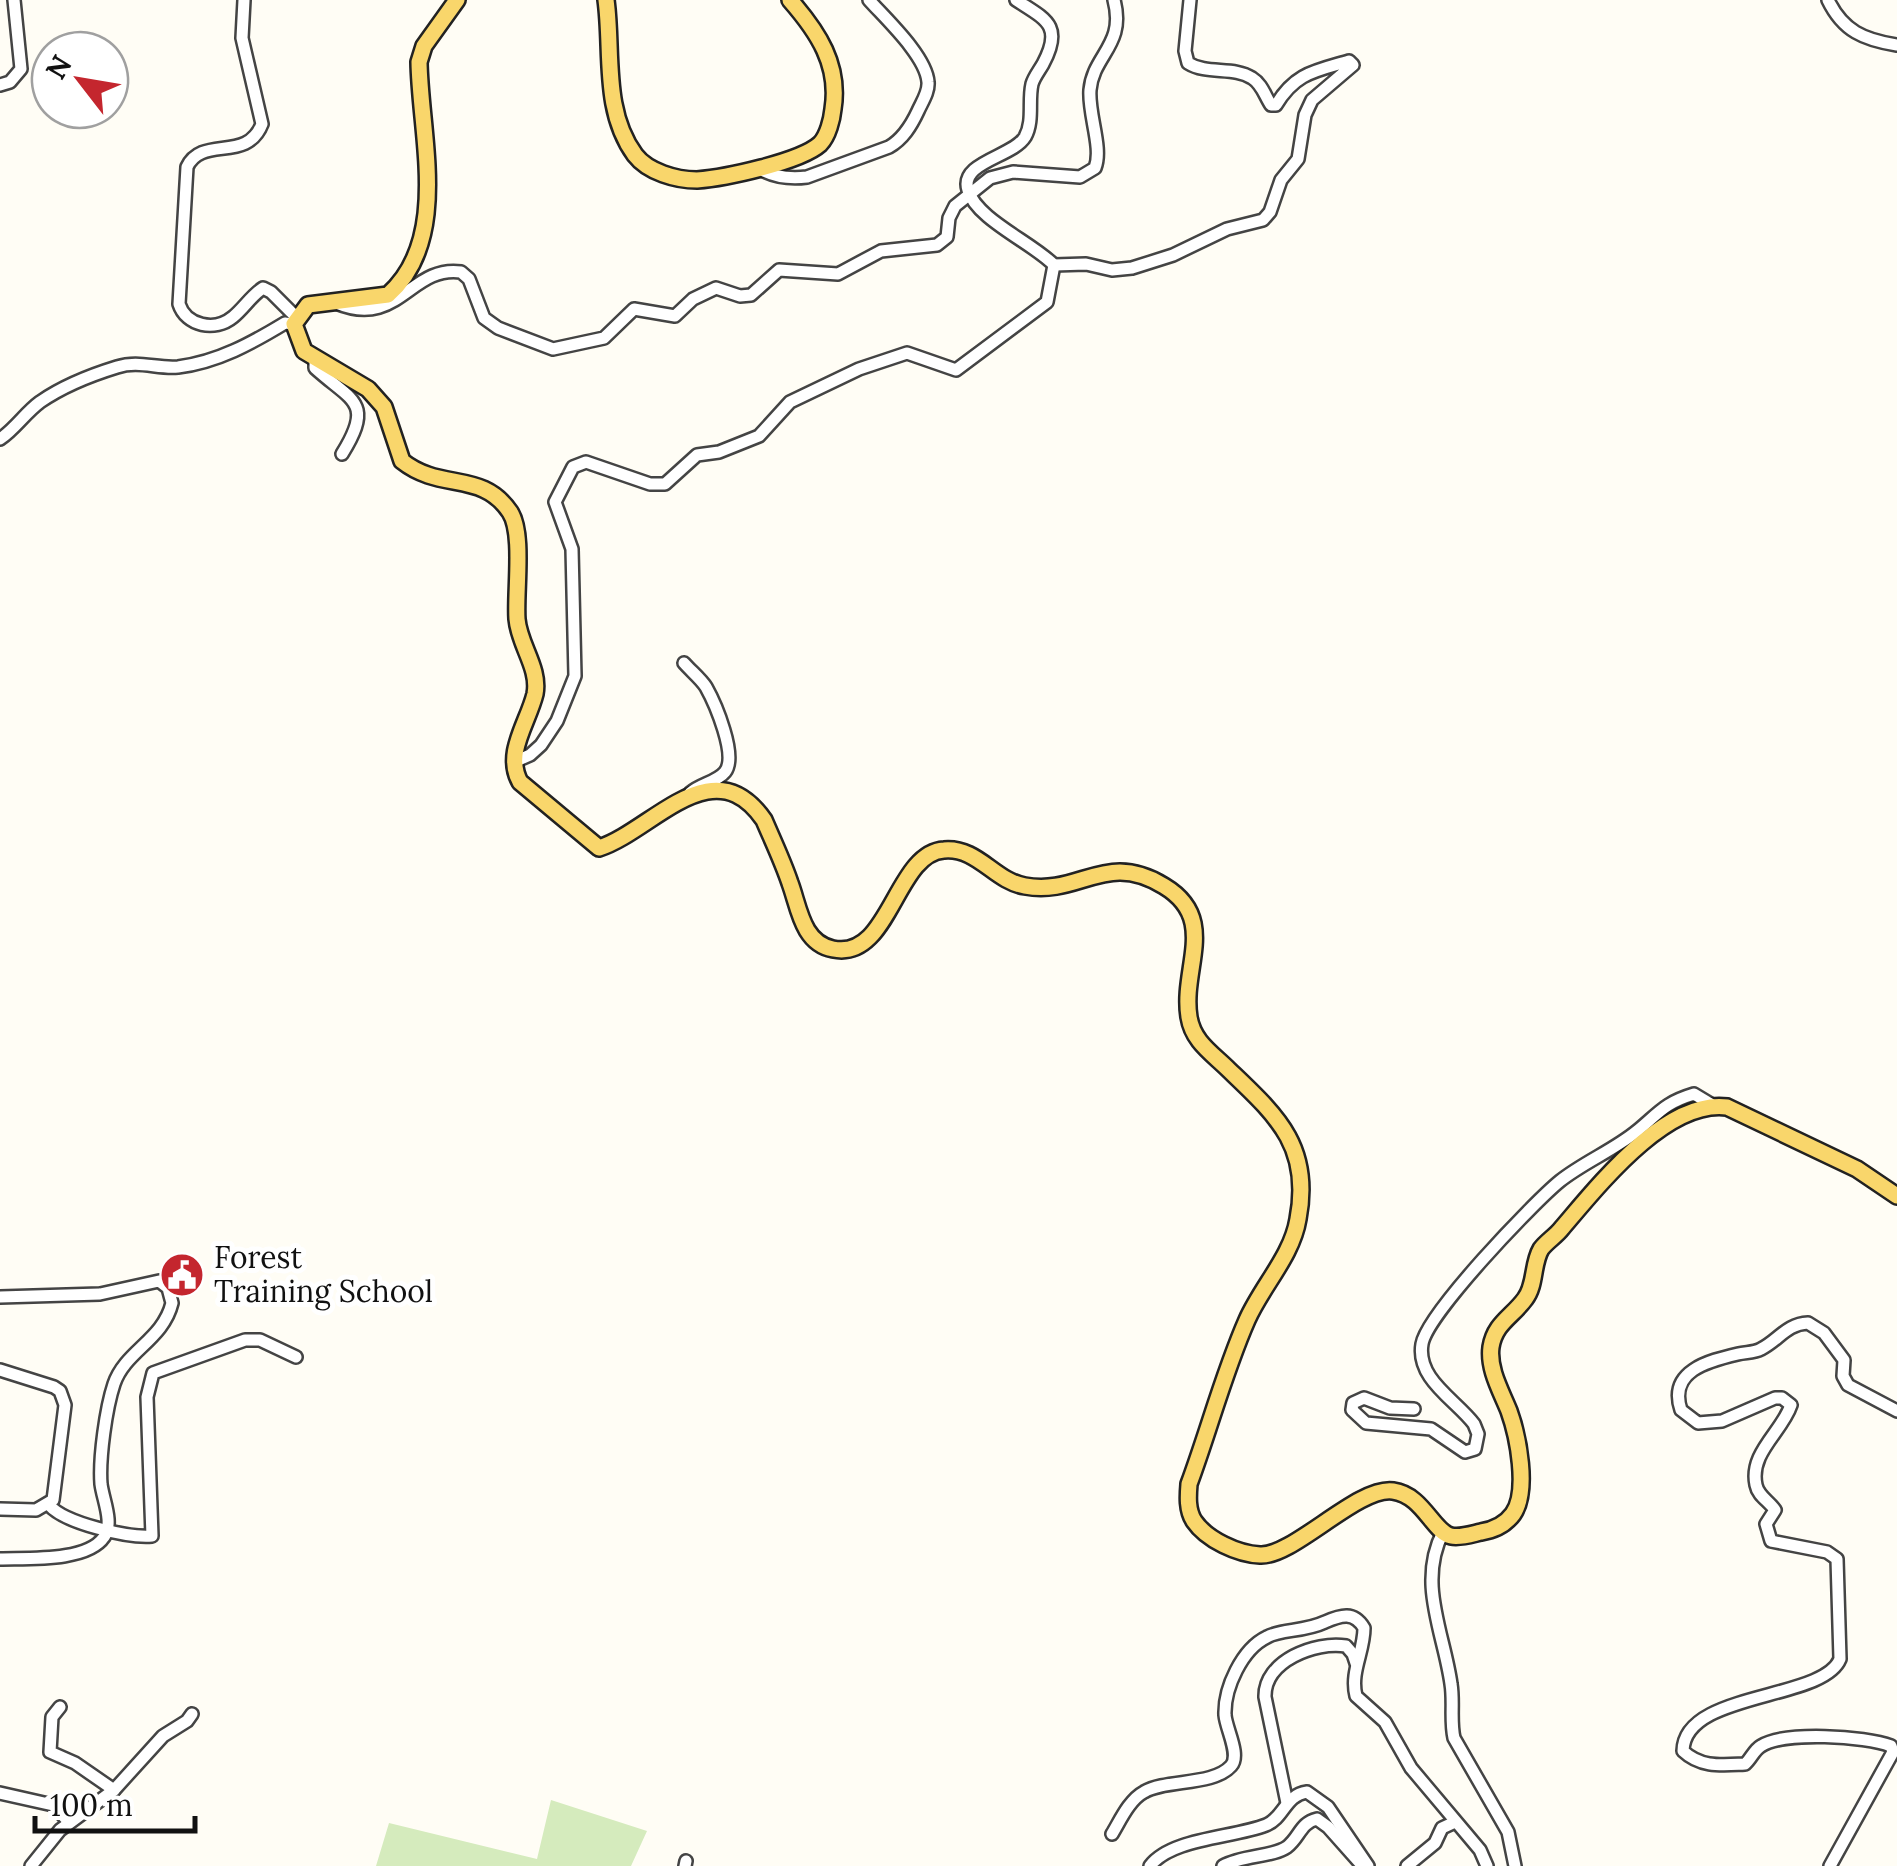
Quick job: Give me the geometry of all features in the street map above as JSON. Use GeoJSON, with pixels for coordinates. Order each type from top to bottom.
{"type":"FeatureCollection","features":[{"type":"Feature","properties":{"kind":"main road"},"geometry":{"type":"LineString","coordinates":[[458,0],[424,46],[419,62],[426,194],[422,233],[412,268],[388,296],[308,304],[295,321],[299,344],[368,389],[384,408],[397,453],[410,468],[448,483],[483,488],[512,514],[517,536],[518,624],[536,677],[536,689],[514,762],[520,782],[598,848],[618,842],[687,796],[714,790],[731,794],[756,808],[764,820],[801,919],[812,938],[830,949],[846,950],[862,942],[899,897],[912,869],[925,854],[940,850],[970,853],[1024,886],[1070,882],[1127,869],[1165,886],[1177,896],[1196,925],[1187,998],[1193,1032],[1280,1119],[1292,1140],[1300,1186],[1298,1220],[1274,1276],[1248,1317],[1189,1484],[1188,1501],[1194,1521],[1231,1548],[1268,1555],[1380,1492],[1394,1490],[1423,1506],[1443,1532],[1464,1536],[1493,1530],[1516,1510],[1522,1484],[1510,1414],[1490,1360],[1496,1331],[1529,1292],[1538,1254],[1614,1169],[1685,1114],[1714,1106],[1727,1107],[1857,1169],[1897,1196]]}},
{"type":"Feature","properties":{"kind":"main road"},"geometry":{"type":"LineString","coordinates":[[606,0],[611,96],[628,144],[649,168],[695,180],[760,168],[820,144],[831,121],[835,96],[828,52],[790,0]]}},
{"type":"Feature","properties":{"kind":"street"},"geometry":{"type":"LineString","coordinates":[[0,85],[10,82],[21,68],[14,0]]}},
{"type":"Feature","properties":{"kind":"street"},"geometry":{"type":"LineString","coordinates":[[0,439],[40,402],[84,380],[131,363],[169,367],[191,364],[240,349],[295,321],[263,288],[224,322],[191,322],[182,315],[179,304],[187,168],[192,157],[201,152],[241,147],[253,140],[262,124],[242,38],[244,0]]}},
{"type":"Feature","properties":{"kind":"street"},"geometry":{"type":"LineString","coordinates":[[760,168],[770,174],[808,176],[889,147],[900,141],[913,122],[928,80],[912,50],[869,0]]}},
{"type":"Feature","properties":{"kind":"street"},"geometry":{"type":"LineString","coordinates":[[1016,0],[1047,18],[1052,32],[1050,49],[1032,85],[1027,134],[1015,148],[973,171],[967,178],[968,193],[984,212],[1054,265],[1086,264],[1112,270],[1172,256],[1226,230],[1263,220],[1270,212],[1281,180],[1298,159],[1305,115],[1312,100],[1353,65],[1349,61],[1302,75],[1271,106],[1262,88],[1247,75],[1188,63],[1185,50],[1190,0]]}},
{"type":"Feature","properties":{"kind":"street"},"geometry":{"type":"LineString","coordinates":[[331,301],[374,309],[398,300],[436,273],[461,272],[469,279],[481,313],[492,324],[558,350],[604,338],[637,308],[674,316],[693,299],[716,288],[740,296],[751,295],[779,270],[838,274],[880,252],[937,245],[948,236],[950,212],[968,193],[1003,173],[1080,177],[1096,168],[1090,89],[1092,77],[1114,39],[1114,0]]}},
{"type":"Feature","properties":{"kind":"street"},"geometry":{"type":"LineString","coordinates":[[1828,0],[1839,20],[1858,36],[1897,46]]}},
{"type":"Feature","properties":{"kind":"street"},"geometry":{"type":"LineString","coordinates":[[514,762],[541,745],[558,721],[574,676],[572,549],[555,502],[573,467],[586,462],[650,484],[665,484],[697,455],[719,452],[759,436],[790,402],[858,368],[898,354],[914,353],[956,370],[1047,302],[1054,265]]}},
{"type":"Feature","properties":{"kind":"street"},"geometry":{"type":"LineString","coordinates":[[315,358],[315,368],[344,388],[358,405],[356,425],[342,454]]}},
{"type":"Feature","properties":{"kind":"street"},"geometry":{"type":"LineString","coordinates":[[684,663],[705,684],[720,719],[729,755],[721,776],[687,796]]}},
{"type":"Feature","properties":{"kind":"street"},"geometry":{"type":"LineString","coordinates":[[1414,1410],[1390,1408],[1364,1398],[1354,1403],[1352,1410],[1366,1423],[1420,1426],[1444,1436],[1466,1452],[1475,1448],[1478,1434],[1474,1424],[1430,1378],[1423,1363],[1422,1345],[1433,1320],[1529,1209],[1561,1180],[1636,1132],[1659,1108],[1694,1094],[1714,1106]]}},
{"type":"Feature","properties":{"kind":"street"},"geometry":{"type":"LineString","coordinates":[[0,1297],[100,1294],[152,1280],[164,1283],[172,1303],[154,1338],[122,1364],[112,1390],[101,1480],[108,1529],[95,1546],[72,1555],[0,1559]]}},
{"type":"Feature","properties":{"kind":"street"},"geometry":{"type":"LineString","coordinates":[[1830,1866],[1893,1752],[1890,1746],[1848,1739],[1792,1738],[1759,1746],[1745,1764],[1716,1766],[1694,1760],[1683,1751],[1685,1738],[1705,1718],[1740,1702],[1818,1677],[1836,1669],[1840,1660],[1838,1559],[1827,1552],[1771,1541],[1766,1524],[1775,1510],[1760,1496],[1756,1485],[1760,1455],[1791,1405],[1775,1398],[1722,1421],[1698,1423],[1681,1410],[1677,1394],[1694,1367],[1760,1350],[1792,1325],[1808,1322],[1820,1328],[1844,1360],[1843,1376],[1848,1384],[1897,1411]]}},
{"type":"Feature","properties":{"kind":"street"},"geometry":{"type":"LineString","coordinates":[[49,1504],[72,1521],[147,1537],[153,1533],[147,1397],[153,1372],[245,1340],[260,1340],[296,1357]]}},
{"type":"Feature","properties":{"kind":"street"},"geometry":{"type":"LineString","coordinates":[[0,1370],[47,1384],[64,1398],[56,1494],[49,1504],[36,1510],[0,1509]]}},
{"type":"Feature","properties":{"kind":"street"},"geometry":{"type":"LineString","coordinates":[[1443,1532],[1436,1551],[1432,1596],[1452,1689],[1454,1738],[1508,1832],[1515,1866]]}},
{"type":"Feature","properties":{"kind":"street"},"geometry":{"type":"LineString","coordinates":[[1112,1834],[1136,1798],[1147,1790],[1215,1776],[1231,1766],[1234,1758],[1226,1716],[1227,1694],[1240,1665],[1263,1639],[1310,1630],[1345,1614],[1364,1628],[1364,1644],[1356,1663]]}},
{"type":"Feature","properties":{"kind":"street"},"geometry":{"type":"LineString","coordinates":[[1286,1804],[1265,1697],[1267,1682],[1285,1660],[1328,1646],[1346,1646],[1356,1663],[1356,1696],[1385,1722],[1410,1768],[1480,1850],[1487,1866]]}},
{"type":"Feature","properties":{"kind":"street"},"geometry":{"type":"LineString","coordinates":[[60,1707],[52,1716],[50,1752],[75,1763],[114,1790]]}},
{"type":"Feature","properties":{"kind":"street"},"geometry":{"type":"LineString","coordinates":[[32,1866],[69,1822],[86,1814],[114,1790],[162,1736],[187,1722],[192,1714]]}},
{"type":"Feature","properties":{"kind":"street"},"geometry":{"type":"LineString","coordinates":[[0,1793],[53,1805],[69,1822]]}},
{"type":"Feature","properties":{"kind":"street"},"geometry":{"type":"LineString","coordinates":[[1150,1866],[1169,1851],[1269,1824],[1300,1793],[1314,1794],[1336,1817],[1365,1866]]}},
{"type":"Feature","properties":{"kind":"street"},"geometry":{"type":"LineString","coordinates":[[1223,1866],[1284,1848],[1307,1822],[1316,1819],[1365,1866]]}},
{"type":"Feature","properties":{"kind":"street"},"geometry":{"type":"LineString","coordinates":[[1408,1866],[1435,1843],[1442,1828],[1455,1822]]}},
{"type":"Feature","properties":{"kind":"green space"},"geometry":{"type":"Polygon","coordinates":[[[551,1800],[647,1831],[631,1866],[376,1866],[389,1823],[537,1859],[551,1800]]]}},
{"type":"Feature","properties":{"kind":"place","name":"Forest Training School"},"geometry":{"type":"Point","coordinates":[182,1275]}}]}
